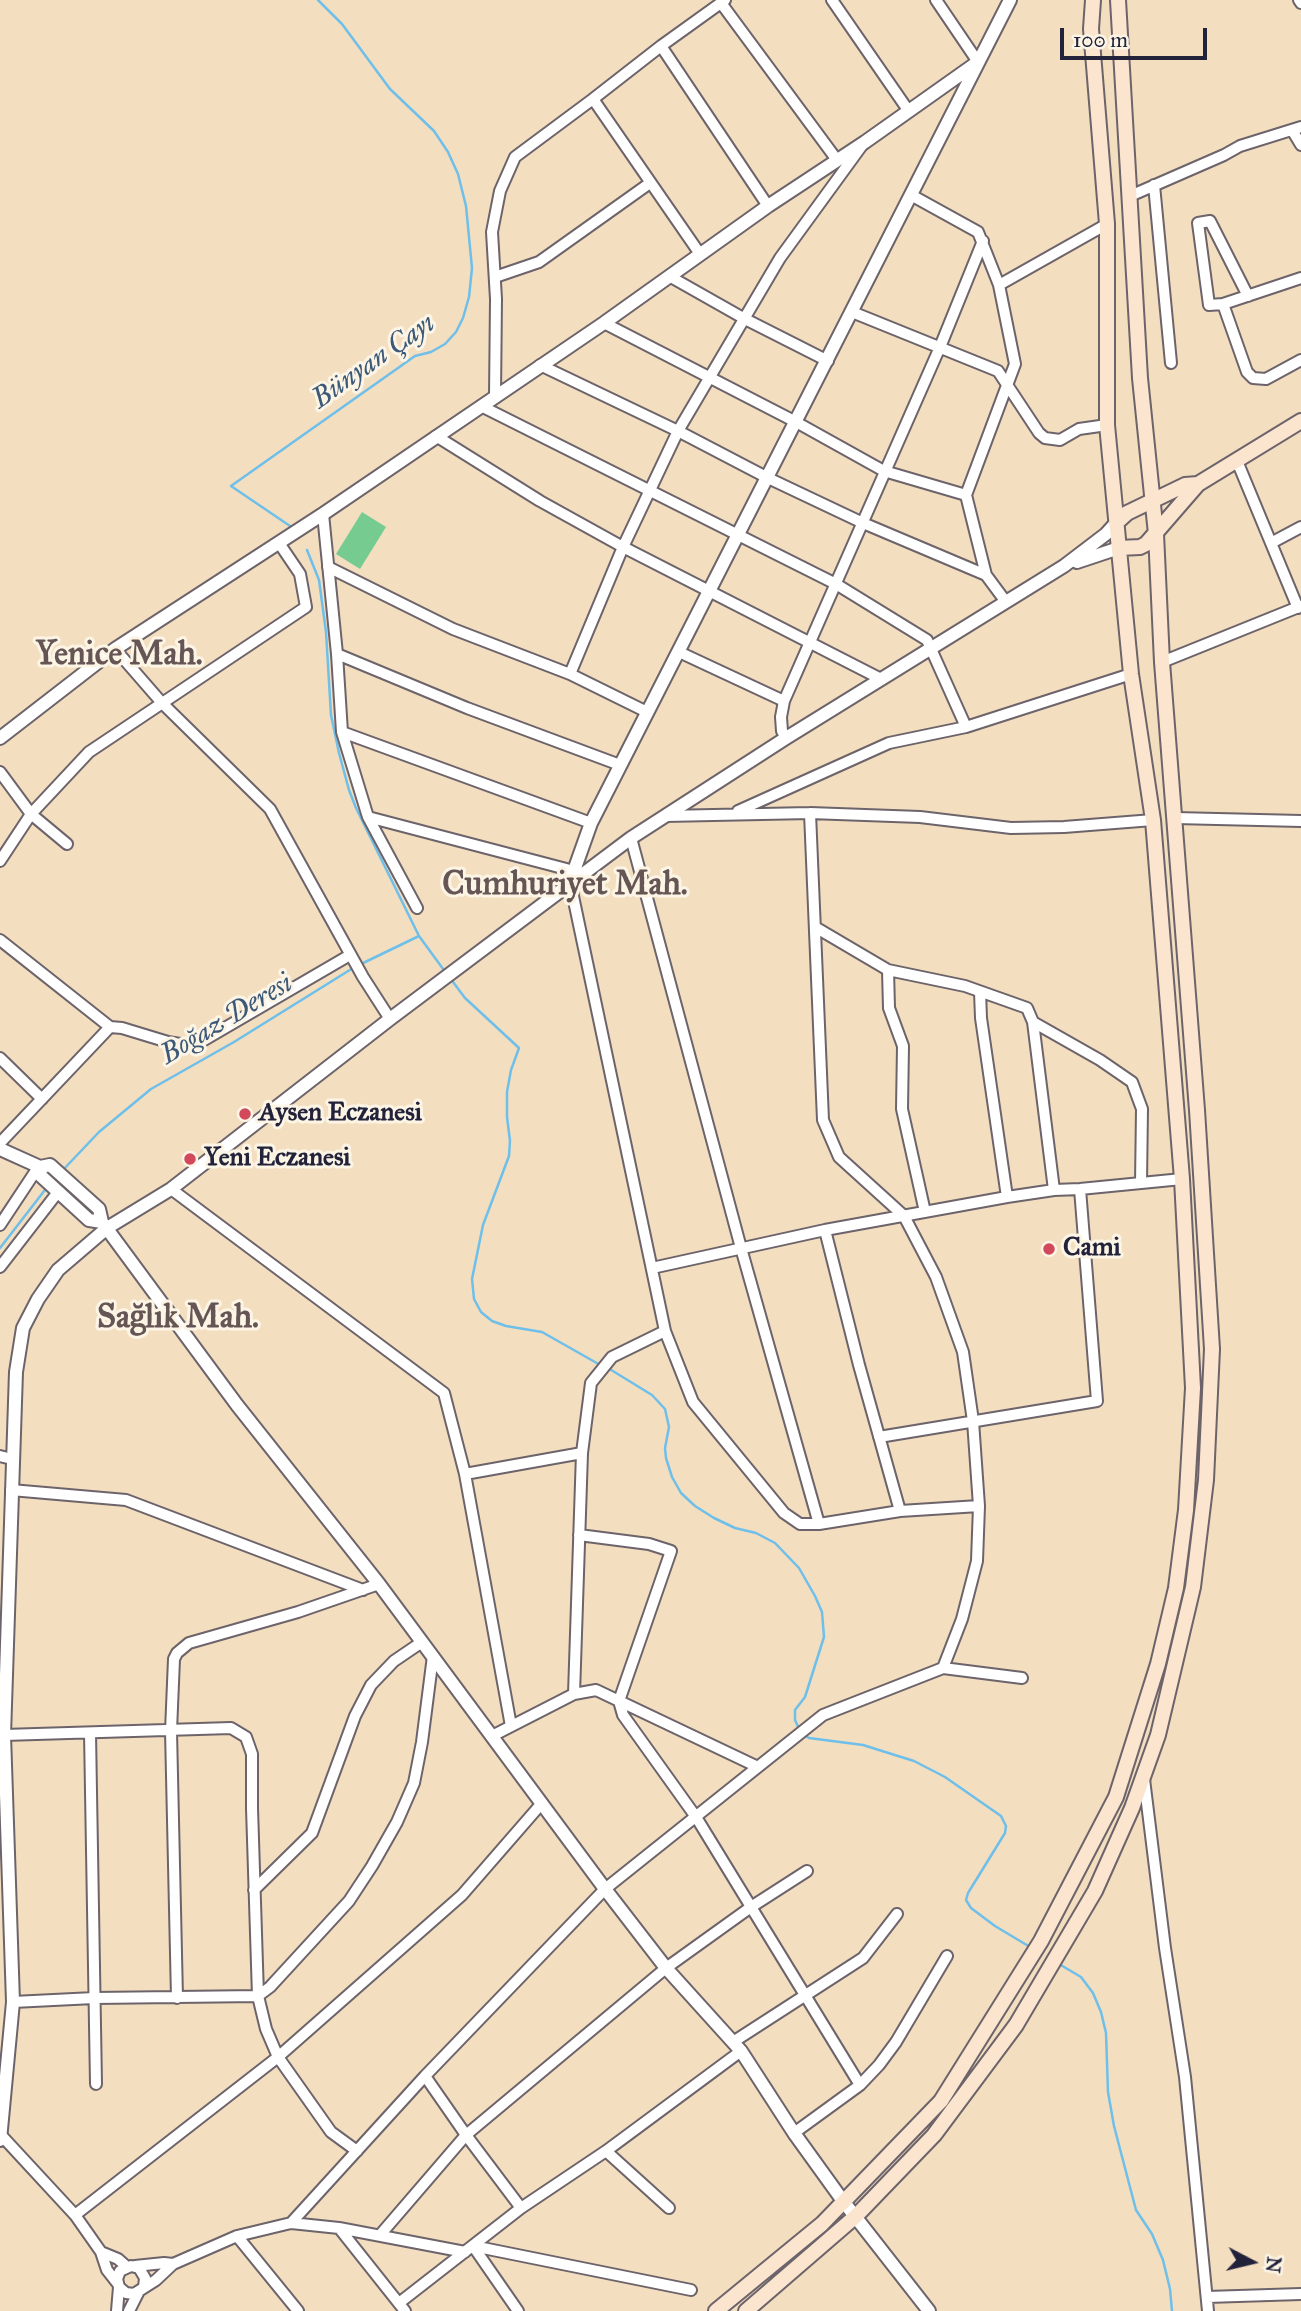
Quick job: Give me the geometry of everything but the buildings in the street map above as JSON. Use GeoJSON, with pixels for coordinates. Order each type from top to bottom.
{"type":"FeatureCollection","features":[{"type":"Feature","properties":{"kind":"main road"},"geometry":{"type":"LineString","coordinates":[[716,2311],[822,2224],[941,2101],[1041,1941],[1116,1797],[1158,1664],[1176,1588],[1186,1510],[1193,1388],[1182,1179],[1153,820],[1130,674],[1107,425],[1107,224],[1091,29],[1093,0]]}},
{"type":"Feature","properties":{"kind":"main road"},"geometry":{"type":"LineString","coordinates":[[746,2311],[856,2216],[934,2135],[1016,2025],[1095,1891],[1132,1808],[1158,1735],[1192,1587],[1206,1480],[1212,1349],[1175,818],[1161,662],[1156,534],[1140,377],[1118,0]]}},
{"type":"Feature","properties":{"kind":"main road"},"geometry":{"type":"LineString","coordinates":[[1119,548],[1146,544],[1198,484],[1301,421]]}},
{"type":"Feature","properties":{"kind":"main road"},"geometry":{"type":"LineString","coordinates":[[1116,523],[1127,513],[1185,485],[1198,484]]}},
{"type":"Feature","properties":{"kind":"street"},"geometry":{"type":"LineString","coordinates":[[832,0],[908,110]]}},
{"type":"Feature","properties":{"kind":"street"},"geometry":{"type":"LineString","coordinates":[[936,0],[978,62]]}},
{"type":"Feature","properties":{"kind":"street"},"geometry":{"type":"LineString","coordinates":[[979,1506],[900,1511],[819,1524],[800,1524],[784,1513],[693,1402],[665,1331],[572,877],[591,823],[1010,0]]}},
{"type":"Feature","properties":{"kind":"street"},"geometry":{"type":"LineString","coordinates":[[495,396],[495,277],[492,232],[496,208],[514,157],[723,1],[837,160]]}},
{"type":"Feature","properties":{"kind":"street"},"geometry":{"type":"LineString","coordinates":[[661,46],[768,206]]}},
{"type":"Feature","properties":{"kind":"street"},"geometry":{"type":"LineString","coordinates":[[0,738],[115,649],[323,514],[604,323],[978,62]]}},
{"type":"Feature","properties":{"kind":"street"},"geometry":{"type":"LineString","coordinates":[[593,99],[700,254]]}},
{"type":"Feature","properties":{"kind":"street"},"geometry":{"type":"LineString","coordinates":[[1130,196],[1240,146],[1296,129],[1301,145]]}},
{"type":"Feature","properties":{"kind":"street"},"geometry":{"type":"LineString","coordinates":[[570,674],[623,547],[678,431],[780,258],[865,142]]}},
{"type":"Feature","properties":{"kind":"street"},"geometry":{"type":"LineString","coordinates":[[495,277],[539,262],[650,183]]}},
{"type":"Feature","properties":{"kind":"street"},"geometry":{"type":"LineString","coordinates":[[1154,185],[1171,363]]}},
{"type":"Feature","properties":{"kind":"street"},"geometry":{"type":"LineString","coordinates":[[911,195],[978,232],[999,285],[1015,365],[967,495],[986,575],[1006,602]]}},
{"type":"Feature","properties":{"kind":"street"},"geometry":{"type":"LineString","coordinates":[[1248,296],[1210,221],[1198,223],[1209,305],[1223,304],[1248,296],[1301,278]]}},
{"type":"Feature","properties":{"kind":"street"},"geometry":{"type":"LineString","coordinates":[[999,285],[1107,224]]}},
{"type":"Feature","properties":{"kind":"street"},"geometry":{"type":"LineString","coordinates":[[786,737],[782,731],[781,717],[784,701],[940,347],[983,241]]}},
{"type":"Feature","properties":{"kind":"street"},"geometry":{"type":"LineString","coordinates":[[669,276],[745,319],[828,360]]}},
{"type":"Feature","properties":{"kind":"street"},"geometry":{"type":"LineString","coordinates":[[1223,304],[1247,372],[1253,379],[1266,379],[1301,360]]}},
{"type":"Feature","properties":{"kind":"street"},"geometry":{"type":"LineString","coordinates":[[852,312],[998,371],[1045,438],[1060,440],[1079,429],[1107,425]]}},
{"type":"Feature","properties":{"kind":"street"},"geometry":{"type":"LineString","coordinates":[[604,323],[796,422],[884,471],[967,495]]}},
{"type":"Feature","properties":{"kind":"street"},"geometry":{"type":"LineString","coordinates":[[540,365],[863,523],[986,575]]}},
{"type":"Feature","properties":{"kind":"street"},"geometry":{"type":"LineString","coordinates":[[481,406],[836,584],[927,640],[966,727]]}},
{"type":"Feature","properties":{"kind":"street"},"geometry":{"type":"LineString","coordinates":[[436,436],[540,501],[623,547],[881,679]]}},
{"type":"Feature","properties":{"kind":"street"},"geometry":{"type":"LineString","coordinates":[[1161,662],[1299,607],[1237,461]]}},
{"type":"Feature","properties":{"kind":"street"},"geometry":{"type":"LineString","coordinates":[[323,514],[342,732],[368,817],[417,908]]}},
{"type":"Feature","properties":{"kind":"street"},"geometry":{"type":"LineString","coordinates":[[691,2291],[469,2249],[291,2223],[237,2236],[173,2264],[141,2290],[126,2293],[107,2270],[101,2252],[75,2215],[0,2137],[13,2002],[4,1735],[4,1607],[11,1490],[6,1457],[23,1328],[38,1299],[58,1270],[105,1225],[171,1189],[572,877],[786,737],[1063,566],[1106,534],[1116,523]]}},
{"type":"Feature","properties":{"kind":"street"},"geometry":{"type":"LineString","coordinates":[[1271,543],[1301,527]]}},
{"type":"Feature","properties":{"kind":"street"},"geometry":{"type":"LineString","coordinates":[[0,861],[31,814],[89,752],[306,607],[300,574],[281,542]]}},
{"type":"Feature","properties":{"kind":"street"},"geometry":{"type":"LineString","coordinates":[[1063,566],[1119,548]]}},
{"type":"Feature","properties":{"kind":"street"},"geometry":{"type":"LineString","coordinates":[[328,567],[453,629],[570,674],[647,712]]}},
{"type":"Feature","properties":{"kind":"street"},"geometry":{"type":"LineString","coordinates":[[115,649],[162,703],[270,809],[351,957],[390,1019]]}},
{"type":"Feature","properties":{"kind":"street"},"geometry":{"type":"LineString","coordinates":[[679,652],[784,701]]}},
{"type":"Feature","properties":{"kind":"street"},"geometry":{"type":"LineString","coordinates":[[337,654],[467,708],[620,765]]}},
{"type":"Feature","properties":{"kind":"street"},"geometry":{"type":"LineString","coordinates":[[733,814],[889,743],[966,727],[1130,674]]}},
{"type":"Feature","properties":{"kind":"street"},"geometry":{"type":"LineString","coordinates":[[342,732],[591,823]]}},
{"type":"Feature","properties":{"kind":"street"},"geometry":{"type":"LineString","coordinates":[[0,772],[31,814],[67,844]]}},
{"type":"Feature","properties":{"kind":"street"},"geometry":{"type":"LineString","coordinates":[[810,813],[823,1120],[839,1157],[904,1216],[936,1277],[963,1352],[973,1421],[979,1506],[977,1561],[962,1619],[943,1668]]}},
{"type":"Feature","properties":{"kind":"street"},"geometry":{"type":"LineString","coordinates":[[662,816],[810,813],[920,817],[1011,828],[1153,820]]}},
{"type":"Feature","properties":{"kind":"street"},"geometry":{"type":"LineString","coordinates":[[368,817],[572,877]]}},
{"type":"Feature","properties":{"kind":"street"},"geometry":{"type":"LineString","coordinates":[[1175,818],[1301,821]]}},
{"type":"Feature","properties":{"kind":"street"},"geometry":{"type":"LineString","coordinates":[[631,838],[741,1248],[819,1524]]}},
{"type":"Feature","properties":{"kind":"street"},"geometry":{"type":"LineString","coordinates":[[815,928],[888,970],[965,986],[1027,1009],[1033,1022],[1054,1190]]}},
{"type":"Feature","properties":{"kind":"street"},"geometry":{"type":"LineString","coordinates":[[0,940],[110,1027],[186,1045],[199,1043],[351,957]]}},
{"type":"Feature","properties":{"kind":"street"},"geometry":{"type":"LineString","coordinates":[[888,970],[889,1008],[903,1046],[902,1109],[925,1212]]}},
{"type":"Feature","properties":{"kind":"street"},"geometry":{"type":"LineString","coordinates":[[980,992],[981,1018],[1007,1197]]}},
{"type":"Feature","properties":{"kind":"street"},"geometry":{"type":"LineString","coordinates":[[1033,1022],[1100,1060],[1132,1082],[1142,1109],[1141,1183]]}},
{"type":"Feature","properties":{"kind":"street"},"geometry":{"type":"LineString","coordinates":[[0,1143],[110,1027]]}},
{"type":"Feature","properties":{"kind":"street"},"geometry":{"type":"LineString","coordinates":[[0,1058],[42,1099]]}},
{"type":"Feature","properties":{"kind":"street"},"geometry":{"type":"LineString","coordinates":[[0,1149],[65,1179],[99,1209],[105,1225],[237,1405],[379,1584],[666,1968],[737,2047],[842,2201],[929,2311]]}},
{"type":"Feature","properties":{"kind":"street"},"geometry":{"type":"LineString","coordinates":[[43,1168],[56,1191],[89,1220],[105,1225]]}},
{"type":"Feature","properties":{"kind":"street"},"geometry":{"type":"LineString","coordinates":[[0,1225],[43,1168]]}},
{"type":"Feature","properties":{"kind":"street"},"geometry":{"type":"LineString","coordinates":[[652,1268],[825,1230],[1007,1197],[1054,1190],[1182,1179]]}},
{"type":"Feature","properties":{"kind":"street"},"geometry":{"type":"LineString","coordinates":[[171,1189],[444,1393],[465,1474],[511,1726]]}},
{"type":"Feature","properties":{"kind":"street"},"geometry":{"type":"LineString","coordinates":[[879,1437],[1097,1401],[1080,1189]]}},
{"type":"Feature","properties":{"kind":"street"},"geometry":{"type":"LineString","coordinates":[[0,1267],[56,1191]]}},
{"type":"Feature","properties":{"kind":"street"},"geometry":{"type":"LineString","coordinates":[[825,1230],[900,1511]]}},
{"type":"Feature","properties":{"kind":"street"},"geometry":{"type":"LineString","coordinates":[[574,1694],[582,1452],[591,1383],[612,1357],[665,1331]]}},
{"type":"Feature","properties":{"kind":"street"},"geometry":{"type":"LineString","coordinates":[[465,1474],[582,1452]]}},
{"type":"Feature","properties":{"kind":"street"},"geometry":{"type":"LineString","coordinates":[[11,1490],[125,1500],[363,1590]]}},
{"type":"Feature","properties":{"kind":"street"},"geometry":{"type":"LineString","coordinates":[[579,1535],[649,1544],[671,1551],[619,1701],[623,1715],[696,1817],[860,2085]]}},
{"type":"Feature","properties":{"kind":"street"},"geometry":{"type":"LineString","coordinates":[[177,1998],[171,1731],[174,1660],[182,1647],[379,1584]]}},
{"type":"Feature","properties":{"kind":"street"},"geometry":{"type":"LineString","coordinates":[[254,1890],[312,1833],[355,1716],[371,1685],[394,1661],[422,1642]]}},
{"type":"Feature","properties":{"kind":"street"},"geometry":{"type":"LineString","coordinates":[[13,2002],[258,1996],[270,1987],[349,1901],[397,1822],[416,1773],[433,1656]]}},
{"type":"Feature","properties":{"kind":"street"},"geometry":{"type":"LineString","coordinates":[[291,2223],[425,2076],[605,1889],[823,1715],[943,1668],[1022,1678]]}},
{"type":"Feature","properties":{"kind":"street"},"geometry":{"type":"LineString","coordinates":[[492,1736],[574,1694],[596,1690],[758,1767]]}},
{"type":"Feature","properties":{"kind":"street"},"geometry":{"type":"LineString","coordinates":[[4,1735],[231,1728],[246,1737],[252,1754],[258,1996],[265,2029],[278,2057],[331,2132],[357,2151]]}},
{"type":"Feature","properties":{"kind":"street"},"geometry":{"type":"LineString","coordinates":[[90,1733],[96,2084]]}},
{"type":"Feature","properties":{"kind":"street"},"geometry":{"type":"LineString","coordinates":[[1144,1775],[1165,1948],[1185,2077],[1208,2311]]}},
{"type":"Feature","properties":{"kind":"street"},"geometry":{"type":"LineString","coordinates":[[75,2215],[278,2057],[462,1895],[542,1803]]}},
{"type":"Feature","properties":{"kind":"street"},"geometry":{"type":"LineString","coordinates":[[380,2235],[466,2135],[666,1968],[807,1871]]}},
{"type":"Feature","properties":{"kind":"street"},"geometry":{"type":"LineString","coordinates":[[339,2228],[402,2307],[521,2208],[606,2151],[805,1995],[863,1958],[897,1914]]}},
{"type":"Feature","properties":{"kind":"street"},"geometry":{"type":"LineString","coordinates":[[794,2133],[860,2085],[896,2042],[947,1956]]}},
{"type":"Feature","properties":{"kind":"street"},"geometry":{"type":"LineString","coordinates":[[425,2076],[521,2208]]}},
{"type":"Feature","properties":{"kind":"street"},"geometry":{"type":"LineString","coordinates":[[606,2151],[669,2208]]}},
{"type":"Feature","properties":{"kind":"street"},"geometry":{"type":"LineString","coordinates":[[237,2236],[292,2308]]}},
{"type":"Feature","properties":{"kind":"street"},"geometry":{"type":"LineString","coordinates":[[469,2249],[517,2311]]}},
{"type":"Feature","properties":{"kind":"street"},"geometry":{"type":"LineString","coordinates":[[101,2252],[144,2274],[141,2290],[129,2311]]}},
{"type":"Feature","properties":{"kind":"street"},"geometry":{"type":"LineString","coordinates":[[117,2311],[120,2272],[131,2266],[173,2264]]}},
{"type":"Feature","properties":{"kind":"street"},"geometry":{"type":"LineString","coordinates":[[1207,2297],[1301,2294]]}},
{"type":"Feature","properties":{"kind":"green space"},"geometry":{"type":"Polygon","coordinates":[[[362,512],[386,527],[360,569],[336,554],[362,512]]]}},
{"type":"Feature","properties":{"kind":"waterway","name":"Bünyan Çayı"},"geometry":{"type":"LineString","coordinates":[[290,526],[231,486],[415,356],[431,352],[445,344],[456,332],[463,318],[469,297],[472,268],[466,206],[458,174],[448,152],[434,131],[390,89],[342,24],[318,0]]}},
{"type":"Feature","properties":{"kind":"waterway","name":"Bünyan Çayı"},"geometry":{"type":"LineString","coordinates":[[307,550],[319,580],[326,632],[331,715],[349,790],[419,936],[446,973]]}},
{"type":"Feature","properties":{"kind":"waterway","name":"Boğaz Deresi"},"geometry":{"type":"LineString","coordinates":[[359,965],[419,936]]}},
{"type":"Feature","properties":{"kind":"waterway","name":"Boğaz Deresi"},"geometry":{"type":"LineString","coordinates":[[62,1171],[99,1132],[151,1089],[234,1042],[353,968]]}},
{"type":"Feature","properties":{"kind":"waterway"},"geometry":{"type":"LineString","coordinates":[[450,978],[465,998],[519,1048],[507,1092],[509,1156],[483,1225],[472,1279],[474,1299],[481,1312],[492,1321],[542,1332],[602,1366]]}},
{"type":"Feature","properties":{"kind":"waterway","name":"Boğaz Deresi"},"geometry":{"type":"LineString","coordinates":[[0,1248],[48,1186]]}},
{"type":"Feature","properties":{"kind":"waterway"},"geometry":{"type":"LineString","coordinates":[[608,1368],[652,1395],[665,1409],[669,1427],[666,1458],[681,1493],[714,1518],[775,1543],[799,1568],[815,1596],[822,1612],[824,1637],[805,1697],[795,1710],[799,1729]]}},
{"type":"Feature","properties":{"kind":"waterway"},"geometry":{"type":"LineString","coordinates":[[803,1734],[809,1738],[863,1745],[914,1761],[945,1777],[1001,1816],[1006,1826],[1005,1833],[966,1900],[971,1908],[995,1926],[1030,1947]]}},
{"type":"Feature","properties":{"kind":"waterway"},"geometry":{"type":"LineString","coordinates":[[1059,1964],[1081,1977],[1093,1993],[1101,2012],[1106,2033],[1108,2092],[1114,2126],[1136,2210],[1152,2234],[1163,2260],[1172,2311]]}},
{"type":"Feature","properties":{"kind":"place","name":"Aysen Eczanesi"},"geometry":{"type":"Point","coordinates":[245,1114]}},
{"type":"Feature","properties":{"kind":"place","name":"Yeni Eczanesi"},"geometry":{"type":"Point","coordinates":[190,1159]}},
{"type":"Feature","properties":{"kind":"place","name":"Cami"},"geometry":{"type":"Point","coordinates":[1049,1249]}},
{"type":"Feature","properties":{"kind":"district","name":"Yenice Mah."},"geometry":{"type":"Point","coordinates":[119,656]}},
{"type":"Feature","properties":{"kind":"district","name":"Cumhuriyet Mah."},"geometry":{"type":"Point","coordinates":[565,886]}},
{"type":"Feature","properties":{"kind":"district","name":"Sağlık Mah."},"geometry":{"type":"Point","coordinates":[178,1319]}}]}
